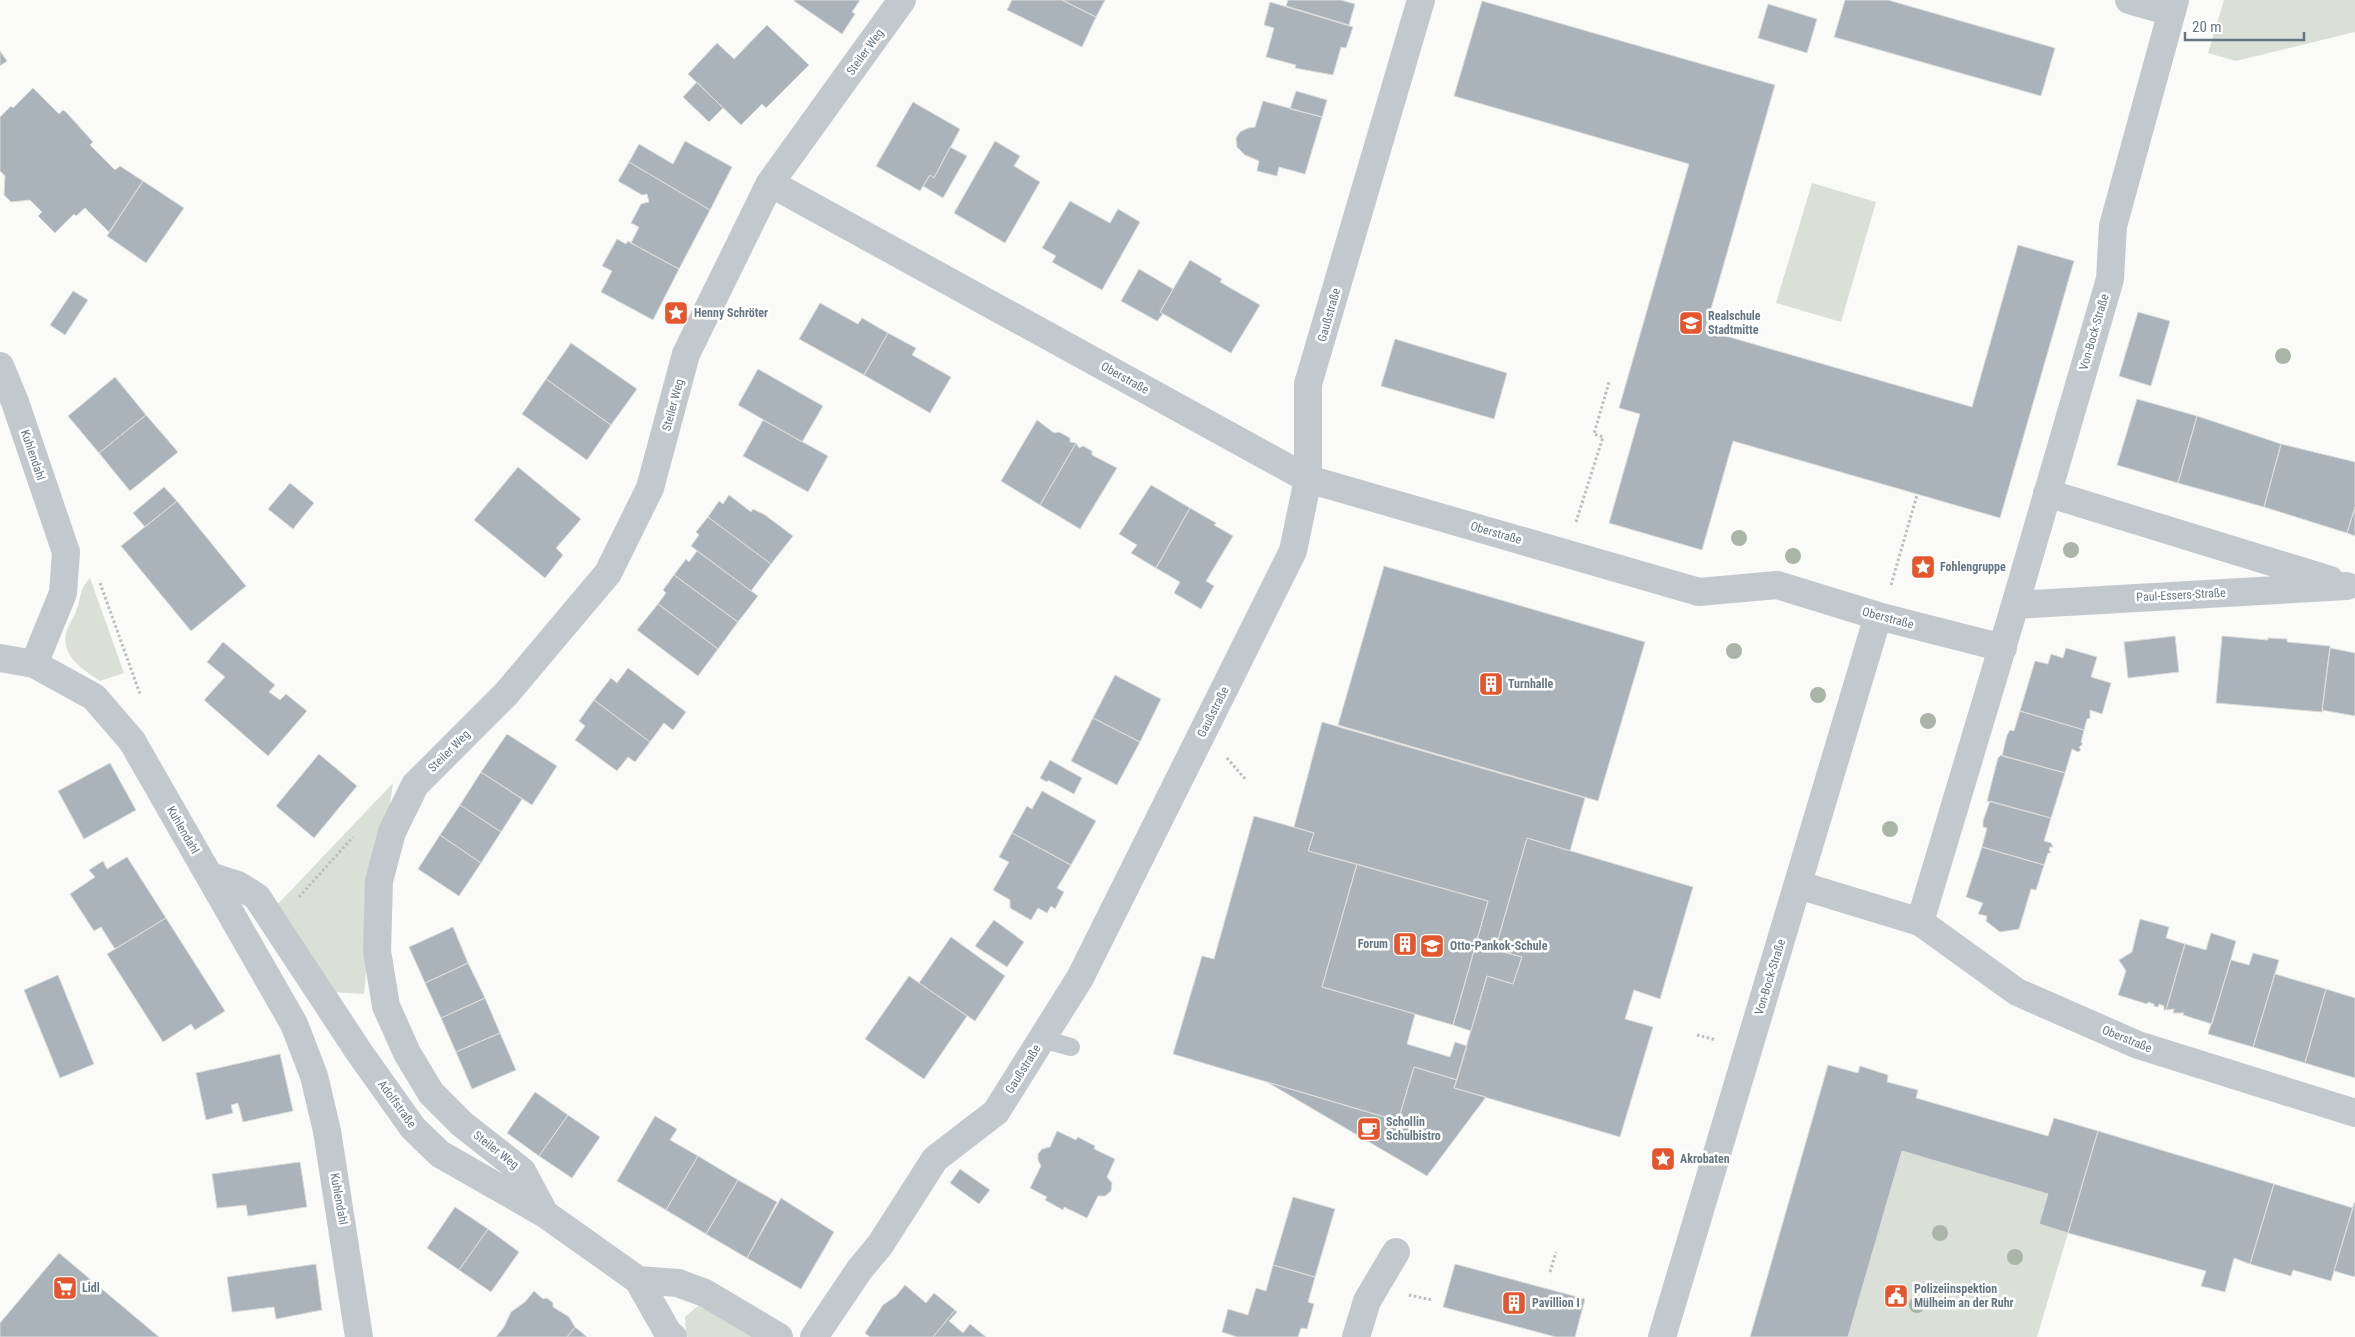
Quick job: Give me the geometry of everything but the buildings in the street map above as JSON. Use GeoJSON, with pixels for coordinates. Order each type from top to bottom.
{"type":"FeatureCollection","features":[{"type":"Feature","properties":{"kind":"street","name":"Steiler Weg"},"geometry":{"type":"LineString","coordinates":[[546,1214],[522,1171],[462,1124],[431,1093],[407,1053],[386,1006],[377,951],[379,881],[392,832],[415,785],[506,694],[608,574],[650,488],[686,354],[770,183],[902,0]]}},
{"type":"Feature","properties":{"kind":"street","name":"Gaußstraße"},"geometry":{"type":"LineString","coordinates":[[814,1337],[860,1269],[880,1245],[935,1159],[996,1112],[1080,978],[1293,551],[1308,479],[1308,384],[1421,0]]}},
{"type":"Feature","properties":{"kind":"street","name":"Von-Bock-Straße"},"geometry":{"type":"LineString","coordinates":[[2002,648],[2110,279],[2113,226],[2173,6],[2129,0]]}},
{"type":"Feature","properties":{"kind":"street","name":"Oberstraße"},"geometry":{"type":"LineString","coordinates":[[770,183],[1308,479],[1700,592],[1777,585],[1878,616],[2002,648]]}},
{"type":"Feature","properties":{"kind":"street","name":"Kuhlendahl"},"geometry":{"type":"LineString","coordinates":[[0,366],[16,402],[66,552],[63,593],[34,664],[94,697],[132,741],[294,1024],[314,1076],[329,1140],[359,1337]]}},
{"type":"Feature","properties":{"kind":"street","name":"Paul-Essers-Straße"},"geometry":{"type":"LineString","coordinates":[[2047,493],[2351,587]]}},
{"type":"Feature","properties":{"kind":"street","name":"Paul-Essers-Straße"},"geometry":{"type":"LineString","coordinates":[[2016,605],[2351,587]]}},
{"type":"Feature","properties":{"kind":"street","name":"Von-Bock-Straße"},"geometry":{"type":"LineString","coordinates":[[1662,1337],[1878,616]]}},
{"type":"Feature","properties":{"kind":"street"},"geometry":{"type":"LineString","coordinates":[[1920,922],[2002,648]]}},
{"type":"Feature","properties":{"kind":"street"},"geometry":{"type":"LineString","coordinates":[[0,658],[34,664]]}},
{"type":"Feature","properties":{"kind":"street","name":"Adolfstraße"},"geometry":{"type":"LineString","coordinates":[[210,876],[238,885],[257,897],[359,1052],[413,1128],[440,1154],[546,1214],[638,1280],[668,1333],[673,1337]]}},
{"type":"Feature","properties":{"kind":"street","name":"Oberstraße"},"geometry":{"type":"LineString","coordinates":[[1799,884],[1920,922],[2016,992],[2138,1045],[2355,1113]]}},
{"type":"Feature","properties":{"kind":"street"},"geometry":{"type":"LineString","coordinates":[[1356,1337],[1367,1301],[1396,1252]]}},
{"type":"Feature","properties":{"kind":"street"},"geometry":{"type":"LineString","coordinates":[[638,1280],[678,1283],[706,1293],[779,1337]]}},
{"type":"Feature","properties":{"kind":"lane"},"geometry":{"type":"LineString","coordinates":[[1042,1039],[1071,1047]]}},
{"type":"Feature","properties":{"kind":"path"},"geometry":{"type":"LineString","coordinates":[[1566,553],[1603,437],[1594,434],[1609,382]]}},
{"type":"Feature","properties":{"kind":"path"},"geometry":{"type":"LineString","coordinates":[[1896,567],[1918,494]]}},
{"type":"Feature","properties":{"kind":"path"},"geometry":{"type":"LineString","coordinates":[[66,552],[96,571],[139,692],[142,701],[132,741]]}},
{"type":"Feature","properties":{"kind":"path"},"geometry":{"type":"LineString","coordinates":[[1237,768],[1246,780]]}},
{"type":"Feature","properties":{"kind":"path"},"geometry":{"type":"LineString","coordinates":[[275,923],[360,830]]}},
{"type":"Feature","properties":{"kind":"path"},"geometry":{"type":"LineString","coordinates":[[1697,1035],[1714,1040]]}},
{"type":"Feature","properties":{"kind":"path"},"geometry":{"type":"LineString","coordinates":[[1550,1272],[1556,1252]]}},
{"type":"Feature","properties":{"kind":"path"},"geometry":{"type":"LineString","coordinates":[[1423,1299],[1432,1300]]}},
{"type":"Feature","properties":{"kind":"shaded area"},"geometry":{"type":"Polygon","coordinates":[[[2224,0],[2355,0],[2355,32],[2236,61],[2208,53],[2224,0]]]}},
{"type":"Feature","properties":{"kind":"shaded area"},"geometry":{"type":"Polygon","coordinates":[[[1812,183],[1876,202],[1841,322],[1776,303],[1812,183]]]}},
{"type":"Feature","properties":{"kind":"shaded area"},"geometry":{"type":"Polygon","coordinates":[[[90,578],[124,673],[100,681],[76,662],[67,650],[65,642],[67,631],[77,609],[83,589],[90,578]]]}},
{"type":"Feature","properties":{"kind":"shaded area"},"geometry":{"type":"Polygon","coordinates":[[[393,783],[368,952],[364,994],[330,992],[276,906],[393,783]]]}},
{"type":"Feature","properties":{"kind":"shaded area"},"geometry":{"type":"Polygon","coordinates":[[[1902,1151],[2048,1194],[2039,1224],[2068,1233],[2037,1337],[1848,1337],[1902,1151]]]}},
{"type":"Feature","properties":{"kind":"shaded area"},"geometry":{"type":"Polygon","coordinates":[[[698,1306],[718,1309],[765,1337],[688,1337],[686,1335],[685,1317],[698,1306]]]}},
{"type":"Feature","properties":{"kind":"place","name":"Henny Schröter"},"geometry":{"type":"Point","coordinates":[676,313]}},
{"type":"Feature","properties":{"kind":"place","name":"Realschule Stadtmitte"},"geometry":{"type":"Point","coordinates":[1691,323]}},
{"type":"Feature","properties":{"kind":"place","name":"Fohlengruppe"},"geometry":{"type":"Point","coordinates":[1923,567]}},
{"type":"Feature","properties":{"kind":"place","name":"Turnhalle"},"geometry":{"type":"Point","coordinates":[1491,684]}},
{"type":"Feature","properties":{"kind":"place","name":"Forum"},"geometry":{"type":"Point","coordinates":[1405,944]}},
{"type":"Feature","properties":{"kind":"place","name":"Otto-Pankok-Schule"},"geometry":{"type":"Point","coordinates":[1432,946]}},
{"type":"Feature","properties":{"kind":"place","name":"Schollin Schulbistro"},"geometry":{"type":"Point","coordinates":[1369,1129]}},
{"type":"Feature","properties":{"kind":"place","name":"Akrobaten"},"geometry":{"type":"Point","coordinates":[1663,1159]}},
{"type":"Feature","properties":{"kind":"place","name":"Lidl"},"geometry":{"type":"Point","coordinates":[65,1288]}},
{"type":"Feature","properties":{"kind":"place","name":"Polizeiinspektion Mülheim an der Ruhr"},"geometry":{"type":"Point","coordinates":[1896,1296]}},
{"type":"Feature","properties":{"kind":"place","name":"Pavillion I"},"geometry":{"type":"Point","coordinates":[1514,1303]}}]}
